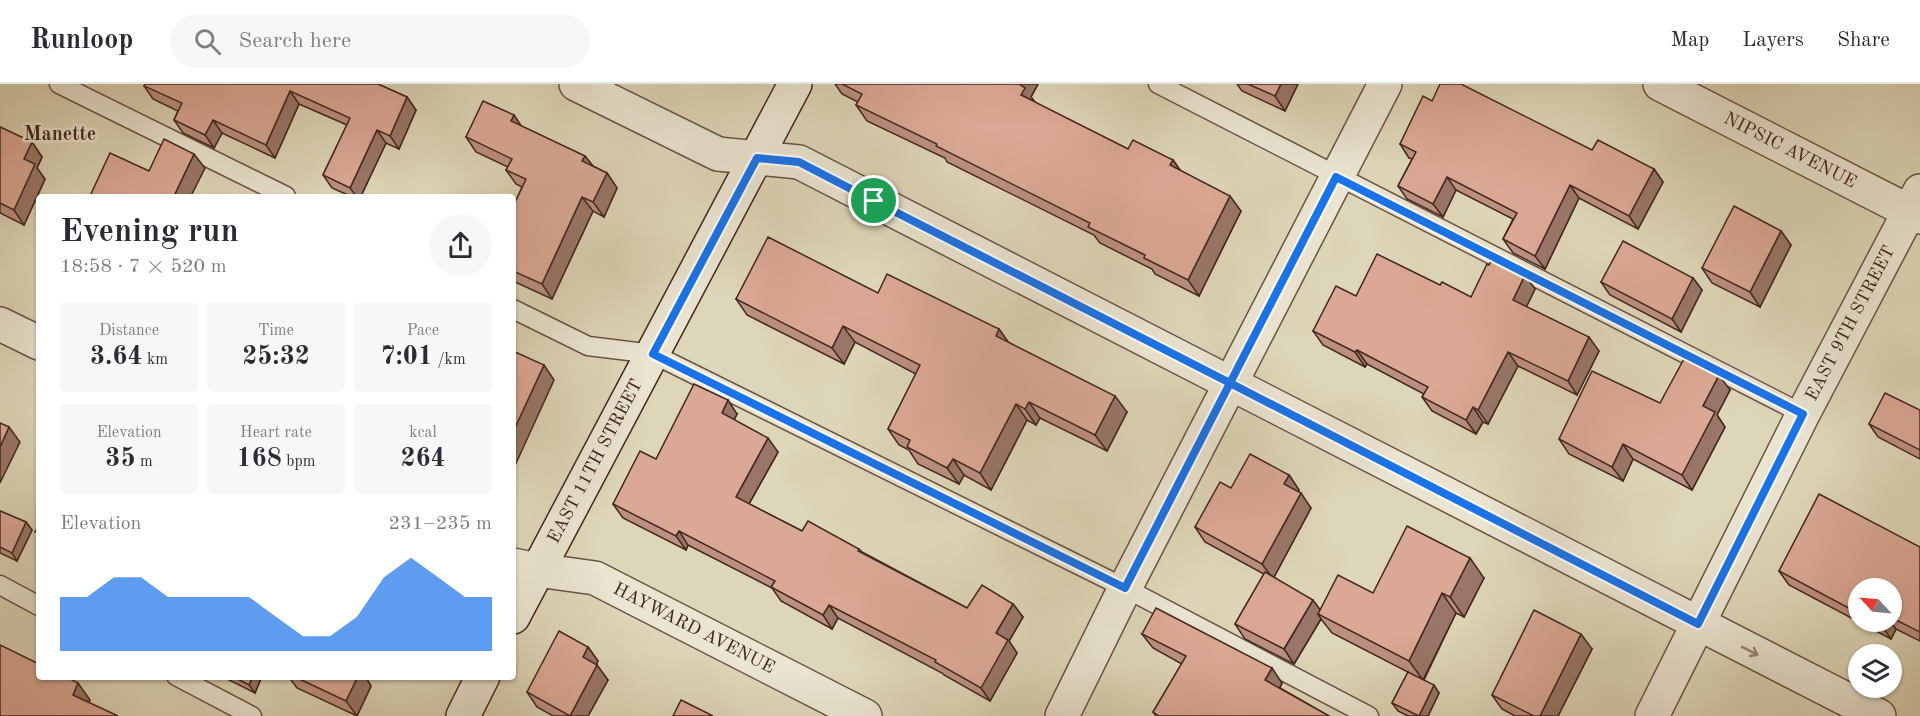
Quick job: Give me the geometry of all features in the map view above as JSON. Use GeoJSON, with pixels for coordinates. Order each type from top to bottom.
{"type":"FeatureCollection","features":[{"type":"Feature","properties":{"kind":"street"},"geometry":{"type":"LineString","coordinates":[[576,84],[718,154],[799,162],[1879,716]]}},
{"type":"Feature","properties":{"kind":"street","name":"EAST 11TH STREET"},"geometry":{"type":"LineString","coordinates":[[516,604],[525,567],[653,354],[795,84]]}},
{"type":"Feature","properties":{"kind":"street"},"geometry":{"type":"LineString","coordinates":[[1062,716],[1125,588],[1385,84]]}},
{"type":"Feature","properties":{"kind":"street","name":"NIPSIC AVENUE"},"geometry":{"type":"LineString","coordinates":[[1660,84],[1916,207]]}},
{"type":"Feature","properties":{"kind":"street","name":"EAST 9TH STREET"},"geometry":{"type":"LineString","coordinates":[[1652,716],[1803,414],[1916,207]]}},
{"type":"Feature","properties":{"kind":"street"},"geometry":{"type":"LineString","coordinates":[[0,324],[36,342]]}},
{"type":"Feature","properties":{"kind":"street","name":"HAYWARD AVENUE"},"geometry":{"type":"LineString","coordinates":[[525,567],[595,578],[865,716]]}},
{"type":"Feature","properties":{"kind":"street"},"geometry":{"type":"LineString","coordinates":[[463,716],[481,680]]}},
{"type":"Feature","properties":{"kind":"lane"},"geometry":{"type":"LineString","coordinates":[[59,84],[282,194]]}},
{"type":"Feature","properties":{"kind":"lane"},"geometry":{"type":"LineString","coordinates":[[1158,84],[1803,414]]}},
{"type":"Feature","properties":{"kind":"lane"},"geometry":{"type":"LineString","coordinates":[[516,310],[588,346],[653,354],[1125,588],[1369,716]]}},
{"type":"Feature","properties":{"kind":"lane"},"geometry":{"type":"LineString","coordinates":[[0,585],[36,604]]}},
{"type":"Feature","properties":{"kind":"lane"},"geometry":{"type":"LineString","coordinates":[[184,680],[252,716]]}},
{"type":"Feature","properties":{"kind":"building"},"geometry":{"type":"Polygon","coordinates":[[[145,84],[378,84],[407,97],[390,136],[377,130],[350,188],[323,175],[350,118],[290,91],[266,145],[213,120],[205,135],[174,120],[182,103],[144,86],[145,84]]]}},
{"type":"Feature","properties":{"kind":"building"},"geometry":{"type":"Polygon","coordinates":[[[842,84],[1019,84],[1025,88],[1021,95],[1128,149],[1133,140],[1173,160],[1170,165],[1230,196],[1188,280],[1144,258],[1145,255],[1088,227],[1090,223],[856,105],[862,94],[842,84]]]}},
{"type":"Feature","properties":{"kind":"building"},"geometry":{"type":"Polygon","coordinates":[[[1248,84],[1281,84],[1275,96],[1248,84]]]}},
{"type":"Feature","properties":{"kind":"building"},"geometry":{"type":"Polygon","coordinates":[[[1440,84],[1461,84],[1592,150],[1598,140],[1654,169],[1629,216],[1570,185],[1535,256],[1503,239],[1517,213],[1447,177],[1433,204],[1398,186],[1416,152],[1400,144],[1423,96],[1432,101],[1440,84]]]}},
{"type":"Feature","properties":{"kind":"building"},"geometry":{"type":"Polygon","coordinates":[[[483,101],[514,115],[511,121],[585,156],[582,161],[607,173],[593,202],[582,197],[542,284],[516,272],[516,201],[526,179],[506,170],[512,159],[466,137],[483,101]]]}},
{"type":"Feature","properties":{"kind":"building"},"geometry":{"type":"Polygon","coordinates":[[[0,127],[32,142],[24,159],[35,164],[14,210],[0,203],[0,127]]]}},
{"type":"Feature","properties":{"kind":"building"},"geometry":{"type":"Polygon","coordinates":[[[164,139],[194,154],[175,194],[91,194],[110,153],[149,171],[164,139]]]}},
{"type":"Feature","properties":{"kind":"building"},"geometry":{"type":"Polygon","coordinates":[[[1734,206],[1781,231],[1750,292],[1702,268],[1734,206]]]}},
{"type":"Feature","properties":{"kind":"building"},"geometry":{"type":"Polygon","coordinates":[[[768,237],[878,293],[887,274],[999,329],[996,336],[1115,396],[1095,435],[1029,402],[1025,409],[1016,404],[980,473],[953,459],[947,468],[907,447],[910,440],[888,429],[920,365],[843,326],[832,348],[736,299],[768,237]]]}},
{"type":"Feature","properties":{"kind":"building"},"geometry":{"type":"Polygon","coordinates":[[[1623,241],[1693,278],[1672,319],[1601,282],[1623,241]]]}},
{"type":"Feature","properties":{"kind":"building"},"geometry":{"type":"Polygon","coordinates":[[[1377,254],[1440,285],[1442,282],[1471,297],[1487,264],[1489,265],[1492,259],[1525,275],[1513,300],[1589,337],[1568,381],[1508,352],[1478,410],[1473,407],[1466,420],[1422,397],[1428,387],[1357,350],[1355,352],[1313,331],[1336,286],[1356,296],[1377,254]]]}},
{"type":"Feature","properties":{"kind":"building"},"geometry":{"type":"Polygon","coordinates":[[[516,352],[544,365],[516,426],[516,352]]]}},
{"type":"Feature","properties":{"kind":"building"},"geometry":{"type":"Polygon","coordinates":[[[1685,357],[1719,375],[1703,406],[1715,412],[1682,475],[1623,444],[1612,467],[1559,439],[1592,371],[1660,403],[1685,357]]]}},
{"type":"Feature","properties":{"kind":"building"},"geometry":{"type":"Polygon","coordinates":[[[694,384],[728,400],[722,413],[768,438],[736,497],[802,531],[808,521],[859,549],[858,551],[967,608],[982,585],[1013,604],[996,633],[1008,640],[981,688],[935,662],[936,660],[829,605],[823,615],[771,587],[775,581],[679,531],[676,536],[613,504],[640,451],[656,459],[694,384]]]}},
{"type":"Feature","properties":{"kind":"building"},"geometry":{"type":"Polygon","coordinates":[[[1885,393],[1920,410],[1920,450],[1869,424],[1885,393]]]}},
{"type":"Feature","properties":{"kind":"building"},"geometry":{"type":"Polygon","coordinates":[[[0,423],[9,427],[0,447],[0,423]]]}},
{"type":"Feature","properties":{"kind":"building"},"geometry":{"type":"Polygon","coordinates":[[[1250,454],[1289,475],[1284,484],[1301,493],[1262,564],[1195,527],[1220,482],[1231,488],[1250,454]]]}},
{"type":"Feature","properties":{"kind":"building"},"geometry":{"type":"Polygon","coordinates":[[[1819,494],[1920,547],[1920,632],[1902,623],[1902,578],[1848,578],[1848,608],[1779,571],[1819,494]]]}},
{"type":"Feature","properties":{"kind":"building"},"geometry":{"type":"Polygon","coordinates":[[[0,511],[26,522],[12,553],[0,547],[0,511]]]}},
{"type":"Feature","properties":{"kind":"building"},"geometry":{"type":"Polygon","coordinates":[[[1407,526],[1470,558],[1450,597],[1442,593],[1409,661],[1318,614],[1338,575],[1373,593],[1407,526]]]}},
{"type":"Feature","properties":{"kind":"building"},"geometry":{"type":"Polygon","coordinates":[[[1265,572],[1313,600],[1284,649],[1235,624],[1265,572]]]}},
{"type":"Feature","properties":{"kind":"building"},"geometry":{"type":"Polygon","coordinates":[[[1156,608],[1272,668],[1265,680],[1329,716],[1159,716],[1153,712],[1186,656],[1142,634],[1156,608]]]}},
{"type":"Feature","properties":{"kind":"building"},"geometry":{"type":"Polygon","coordinates":[[[1534,610],[1581,634],[1540,716],[1534,716],[1492,695],[1534,610]]]}},
{"type":"Feature","properties":{"kind":"building"},"geometry":{"type":"Polygon","coordinates":[[[559,631],[588,647],[583,657],[597,665],[570,716],[527,692],[559,631]]]}},
{"type":"Feature","properties":{"kind":"building"},"geometry":{"type":"Polygon","coordinates":[[[0,645],[36,663],[36,680],[72,680],[78,683],[73,695],[118,716],[0,716],[0,645]]]}},
{"type":"Feature","properties":{"kind":"building"},"geometry":{"type":"Polygon","coordinates":[[[1408,672],[1434,685],[1419,716],[1392,703],[1408,672]]]}},
{"type":"Feature","properties":{"kind":"building"},"geometry":{"type":"Polygon","coordinates":[[[240,680],[251,680],[249,685],[240,680]]]}},
{"type":"Feature","properties":{"kind":"building"},"geometry":{"type":"Polygon","coordinates":[[[301,680],[356,680],[346,701],[301,680]]]}},
{"type":"Feature","properties":{"kind":"building"},"geometry":{"type":"Polygon","coordinates":[[[681,700],[713,716],[673,716],[681,700]]]}},
{"type":"Feature","properties":{"kind":"district","name":"Manette"},"geometry":{"type":"Point","coordinates":[60,135]}},
{"type":"Feature","properties":{"kind":"route"},"geometry":{"type":"LineString","coordinates":[[874,201],[799,162],[757,158],[653,354],[1125,588],[1230,383],[1698,624],[1803,414],[1336,177],[1230,383],[874,201]]}}]}
